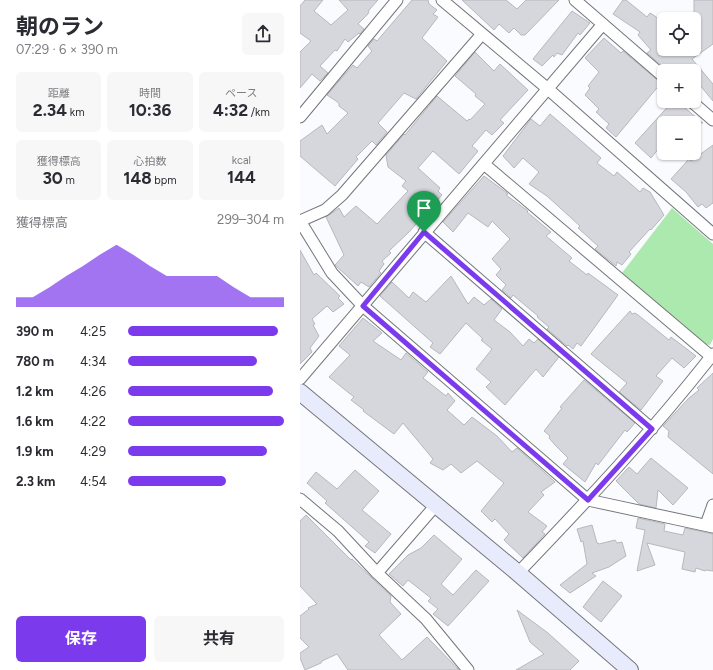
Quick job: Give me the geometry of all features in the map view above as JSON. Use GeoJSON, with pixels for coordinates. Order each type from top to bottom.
{"type":"FeatureCollection","features":[{"type":"Feature","properties":{"kind":"street"},"geometry":{"type":"LineString","coordinates":[[300,117],[397,0]]}},
{"type":"Feature","properties":{"kind":"street"},"geometry":{"type":"LineString","coordinates":[[442,0],[548,89],[713,234]]}},
{"type":"Feature","properties":{"kind":"street"},"geometry":{"type":"LineString","coordinates":[[575,0],[657,71]]}},
{"type":"Feature","properties":{"kind":"street"},"geometry":{"type":"LineString","coordinates":[[300,378],[603,24]]}},
{"type":"Feature","properties":{"kind":"street"},"geometry":{"type":"LineString","coordinates":[[482,34],[342,195],[325,210],[300,221],[332,273],[363,306],[588,500],[710,526],[713,505]]}},
{"type":"Feature","properties":{"kind":"street"},"geometry":{"type":"LineString","coordinates":[[699,108],[713,120]]}},
{"type":"Feature","properties":{"kind":"street"},"geometry":{"type":"LineString","coordinates":[[484,164],[712,356],[652,429],[588,500],[518,573]]}},
{"type":"Feature","properties":{"kind":"street"},"geometry":{"type":"LineString","coordinates":[[424,232],[652,429]]}},
{"type":"Feature","properties":{"kind":"street"},"geometry":{"type":"LineString","coordinates":[[300,392],[518,573],[630,670]]}},
{"type":"Feature","properties":{"kind":"street"},"geometry":{"type":"LineString","coordinates":[[300,499],[338,531],[377,573],[426,619],[468,670]]}},
{"type":"Feature","properties":{"kind":"street"},"geometry":{"type":"LineString","coordinates":[[377,573],[436,505]]}},
{"type":"Feature","properties":{"kind":"green space"},"geometry":{"type":"Polygon","coordinates":[[[672,208],[713,244],[713,339],[710,345],[705,344],[622,273],[672,208]]]}},
{"type":"Feature","properties":{"kind":"building"},"geometry":{"type":"Polygon","coordinates":[[[305,0],[323,0],[314,11],[331,25],[348,10],[339,0],[378,0],[369,10],[368,14],[358,24],[364,29],[360,34],[359,33],[348,42],[345,39],[337,51],[335,50],[320,66],[328,73],[320,81],[312,74],[300,88],[300,52],[311,41],[300,33],[300,6],[305,0]]]}},
{"type":"Feature","properties":{"kind":"building"},"geometry":{"type":"Polygon","coordinates":[[[412,0],[428,0],[429,4],[437,10],[433,14],[438,17],[422,38],[447,61],[416,99],[404,93],[378,123],[387,132],[376,145],[372,141],[356,157],[358,159],[335,186],[300,156],[300,141],[322,125],[327,134],[348,113],[339,106],[339,103],[327,95],[353,65],[357,68],[372,51],[368,46],[374,39],[377,41],[412,0]]]}},
{"type":"Feature","properties":{"kind":"building"},"geometry":{"type":"Polygon","coordinates":[[[462,0],[506,0],[517,9],[526,0],[559,0],[525,35],[521,35],[514,28],[509,33],[499,24],[494,30],[462,0]]]}},
{"type":"Feature","properties":{"kind":"building"},"geometry":{"type":"Polygon","coordinates":[[[623,0],[626,0],[647,17],[650,13],[655,16],[657,18],[657,56],[696,56],[692,59],[696,64],[660,64],[647,53],[651,50],[638,35],[640,32],[613,14],[623,0]]]}},
{"type":"Feature","properties":{"kind":"building"},"geometry":{"type":"Polygon","coordinates":[[[694,0],[713,0],[713,44],[701,53],[701,12],[694,12],[694,0]]]}},
{"type":"Feature","properties":{"kind":"building"},"geometry":{"type":"Polygon","coordinates":[[[572,11],[590,23],[580,35],[578,33],[562,55],[557,53],[554,57],[553,55],[542,66],[533,59],[572,11]]]}},
{"type":"Feature","properties":{"kind":"building"},"geometry":{"type":"Polygon","coordinates":[[[604,38],[621,53],[623,51],[657,80],[657,88],[616,137],[606,128],[609,124],[596,112],[599,109],[585,95],[590,88],[588,86],[599,72],[585,58],[604,38]]]}},
{"type":"Feature","properties":{"kind":"building"},"geometry":{"type":"Polygon","coordinates":[[[475,52],[494,71],[500,64],[528,90],[500,120],[504,123],[492,135],[486,130],[472,146],[478,151],[459,174],[433,151],[418,168],[440,188],[438,191],[442,195],[409,232],[389,251],[391,253],[382,261],[384,264],[379,271],[381,273],[369,287],[361,282],[358,286],[335,265],[344,255],[326,217],[339,208],[344,217],[356,206],[377,224],[408,191],[402,186],[406,181],[388,167],[386,155],[404,134],[405,135],[437,96],[467,121],[469,119],[470,120],[485,104],[455,76],[475,52]]]}},
{"type":"Feature","properties":{"kind":"building"},"geometry":{"type":"Polygon","coordinates":[[[701,70],[713,84],[713,101],[701,86],[701,70]]]}},
{"type":"Feature","properties":{"kind":"building"},"geometry":{"type":"Polygon","coordinates":[[[667,108],[685,108],[695,116],[659,116],[667,108]]]}},
{"type":"Feature","properties":{"kind":"building"},"geometry":{"type":"Polygon","coordinates":[[[550,114],[601,158],[597,163],[614,176],[617,172],[640,192],[643,188],[650,192],[664,215],[629,252],[631,254],[622,265],[617,262],[616,266],[595,249],[598,246],[578,228],[580,226],[547,196],[529,184],[539,172],[523,158],[514,168],[503,156],[531,119],[540,126],[550,114]]]}},
{"type":"Feature","properties":{"kind":"building"},"geometry":{"type":"Polygon","coordinates":[[[657,119],[657,151],[651,158],[635,143],[657,119]]]}},
{"type":"Feature","properties":{"kind":"building"},"geometry":{"type":"Polygon","coordinates":[[[713,145],[713,203],[706,208],[702,204],[698,207],[686,192],[671,179],[688,160],[701,160],[701,154],[713,145]]]}},
{"type":"Feature","properties":{"kind":"building"},"geometry":{"type":"Polygon","coordinates":[[[484,176],[507,193],[508,194],[506,195],[528,211],[527,212],[551,232],[546,236],[572,258],[569,261],[587,275],[588,273],[618,295],[581,346],[577,343],[573,349],[568,345],[567,346],[547,329],[549,327],[537,317],[538,316],[513,295],[511,298],[502,290],[506,285],[496,275],[501,269],[492,259],[510,239],[492,221],[488,227],[468,213],[453,232],[443,222],[484,176]]]}},
{"type":"Feature","properties":{"kind":"building"},"geometry":{"type":"Polygon","coordinates":[[[300,250],[314,275],[316,273],[340,296],[338,298],[344,304],[333,312],[327,306],[312,319],[315,324],[313,325],[319,336],[310,348],[312,352],[300,364],[300,250]]]}},
{"type":"Feature","properties":{"kind":"building"},"geometry":{"type":"Polygon","coordinates":[[[451,276],[468,304],[474,297],[484,305],[491,299],[502,309],[494,320],[510,332],[523,346],[529,339],[534,343],[538,339],[559,357],[543,377],[536,369],[505,405],[486,387],[491,382],[476,369],[492,349],[481,340],[483,339],[466,323],[440,354],[430,347],[433,343],[380,296],[392,282],[409,298],[413,292],[426,302],[451,276]]]}},
{"type":"Feature","properties":{"kind":"building"},"geometry":{"type":"Polygon","coordinates":[[[630,311],[632,314],[635,313],[638,315],[669,340],[671,337],[696,356],[684,368],[672,358],[656,376],[663,381],[641,410],[619,392],[627,383],[591,354],[630,311]]]}},
{"type":"Feature","properties":{"kind":"building"},"geometry":{"type":"Polygon","coordinates":[[[363,318],[382,333],[373,341],[401,360],[406,353],[428,372],[423,378],[446,396],[448,393],[455,401],[447,410],[464,425],[472,417],[497,436],[512,452],[517,448],[555,482],[541,492],[544,495],[528,512],[547,526],[542,532],[545,534],[523,558],[504,540],[509,534],[495,519],[492,522],[481,511],[504,483],[477,461],[461,473],[451,464],[443,470],[430,463],[433,459],[403,423],[394,434],[363,411],[364,410],[351,400],[354,397],[329,377],[350,355],[339,346],[363,318]]]}},
{"type":"Feature","properties":{"kind":"building"},"geometry":{"type":"Polygon","coordinates":[[[713,373],[713,474],[668,437],[669,431],[663,426],[689,398],[699,390],[697,388],[713,373]]]}},
{"type":"Feature","properties":{"kind":"building"},"geometry":{"type":"Polygon","coordinates":[[[584,380],[635,423],[627,432],[625,430],[598,465],[596,463],[585,482],[563,464],[568,458],[544,431],[562,408],[560,407],[584,380]]]}},
{"type":"Feature","properties":{"kind":"building"},"geometry":{"type":"Polygon","coordinates":[[[651,458],[688,488],[673,505],[658,490],[656,508],[639,504],[616,481],[629,467],[637,474],[651,458]]]}},
{"type":"Feature","properties":{"kind":"building"},"geometry":{"type":"Polygon","coordinates":[[[355,470],[379,491],[362,510],[391,534],[375,553],[365,546],[369,542],[325,503],[327,501],[307,483],[316,472],[337,489],[355,470]]]}},
{"type":"Feature","properties":{"kind":"building"},"geometry":{"type":"Polygon","coordinates":[[[306,515],[351,560],[352,559],[391,596],[390,602],[401,614],[379,635],[402,660],[427,637],[459,670],[348,670],[337,654],[305,670],[300,658],[300,653],[309,647],[300,638],[300,616],[309,609],[308,608],[317,604],[300,586],[300,521],[306,515]]]}},
{"type":"Feature","properties":{"kind":"building"},"geometry":{"type":"Polygon","coordinates":[[[638,518],[665,524],[664,531],[683,535],[685,528],[713,534],[713,571],[705,571],[696,568],[695,572],[682,569],[685,552],[647,543],[655,565],[637,571],[645,530],[636,528],[638,518]]]}},
{"type":"Feature","properties":{"kind":"building"},"geometry":{"type":"Polygon","coordinates":[[[592,525],[597,543],[599,544],[615,540],[617,543],[622,542],[626,556],[609,567],[592,573],[596,576],[570,593],[560,585],[587,564],[583,541],[581,542],[577,529],[592,525]]]}},
{"type":"Feature","properties":{"kind":"building"},"geometry":{"type":"Polygon","coordinates":[[[434,535],[462,559],[441,584],[453,595],[476,570],[489,581],[448,626],[433,614],[438,609],[428,601],[431,598],[408,580],[403,586],[389,574],[408,555],[421,548],[434,535]]]}},
{"type":"Feature","properties":{"kind":"building"},"geometry":{"type":"Polygon","coordinates":[[[603,581],[622,596],[601,622],[583,607],[603,581]]]}},
{"type":"Feature","properties":{"kind":"building"},"geometry":{"type":"Polygon","coordinates":[[[517,610],[548,633],[579,661],[570,670],[516,670],[544,654],[530,642],[517,610]]]}},
{"type":"Feature","properties":{"kind":"route"},"geometry":{"type":"LineString","coordinates":[[424,232],[652,429],[588,500],[363,306],[424,232]]}}]}
